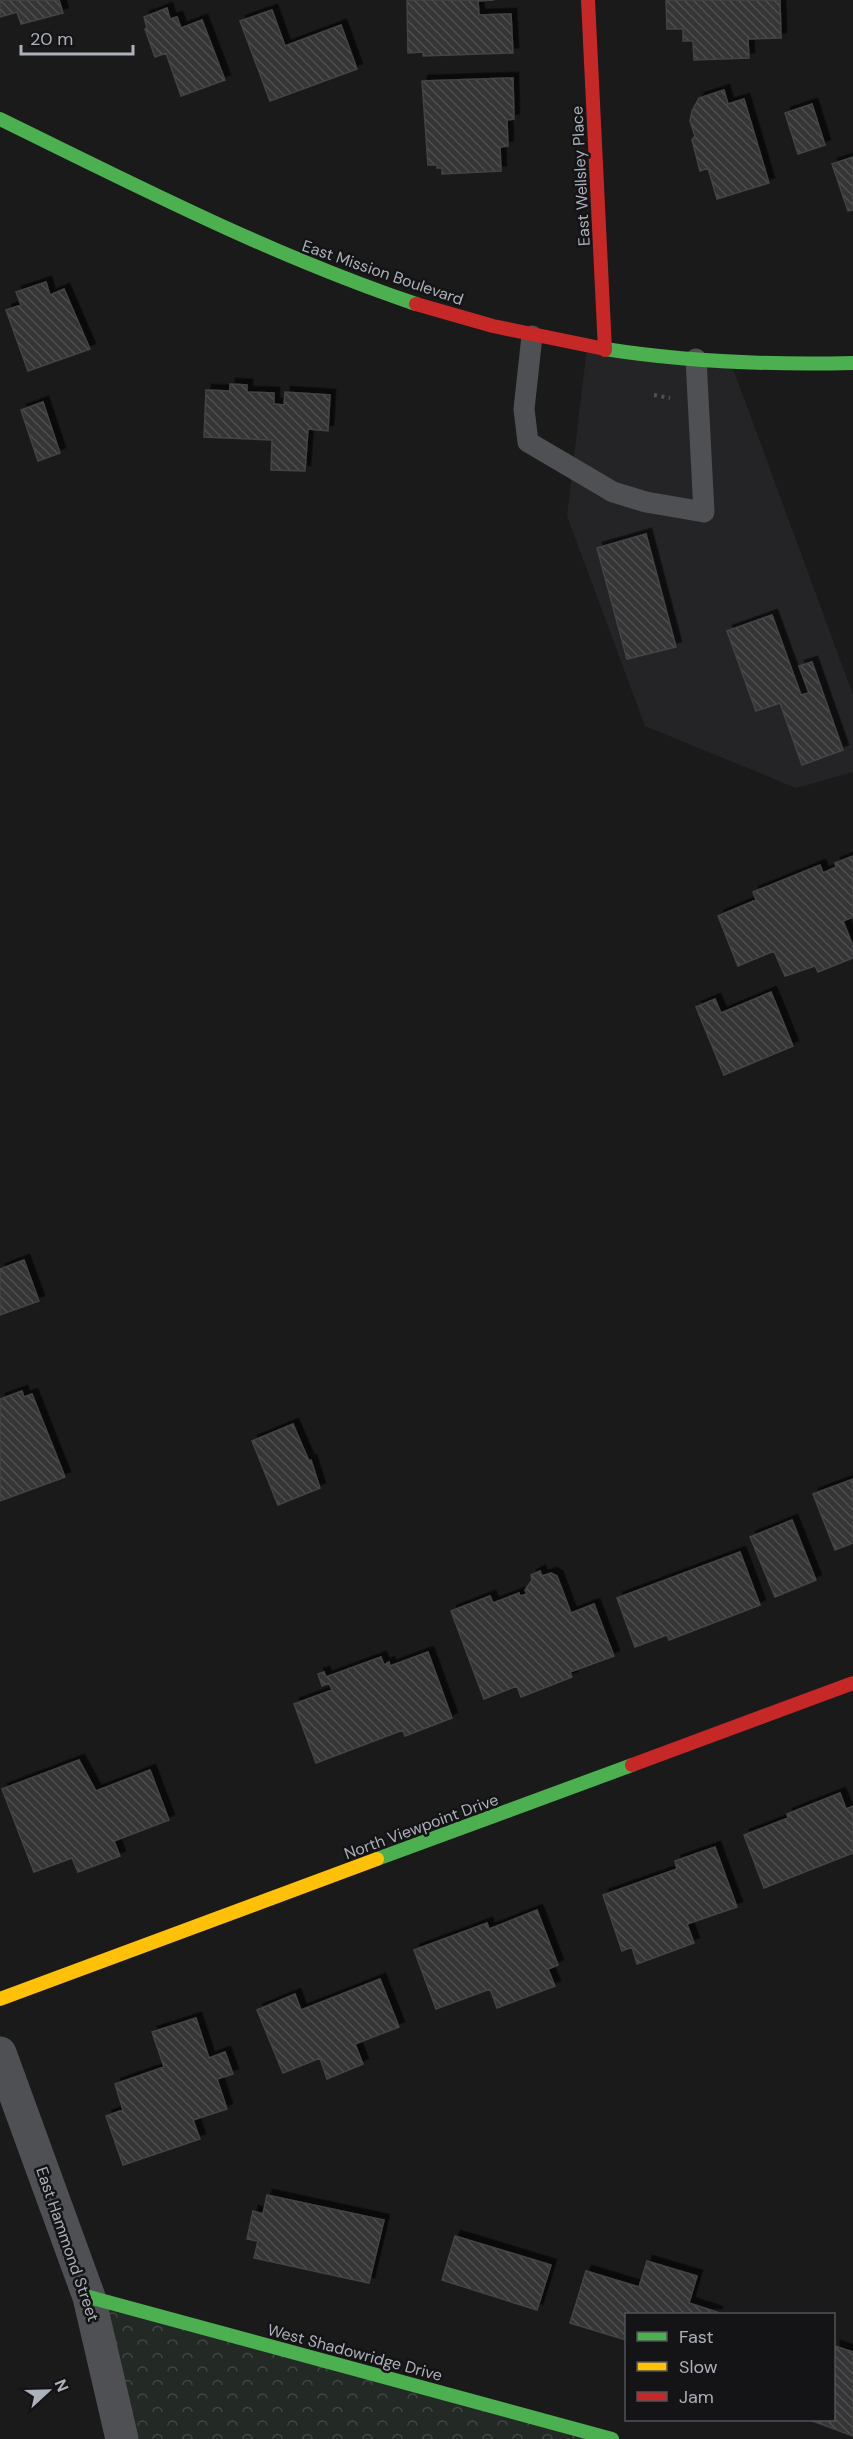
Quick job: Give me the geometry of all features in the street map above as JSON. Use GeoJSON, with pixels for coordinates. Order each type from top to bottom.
{"type":"FeatureCollection","features":[{"type":"Feature","properties":{"kind":"street","name":"East Wellsley Place"},"geometry":{"type":"LineString","coordinates":[[588,0],[605,350]]}},
{"type":"Feature","properties":{"kind":"street","name":"East Mission Boulevard"},"geometry":{"type":"LineString","coordinates":[[0,119],[288,256],[410,302],[532,336],[605,350],[731,363],[853,363]]}},
{"type":"Feature","properties":{"kind":"street","name":"North Viewpoint Drive"},"geometry":{"type":"LineString","coordinates":[[0,1999],[853,1683]]}},
{"type":"Feature","properties":{"kind":"street","name":"East Hammond Street"},"geometry":{"type":"LineString","coordinates":[[0,2053],[89,2297],[122,2439]]}},
{"type":"Feature","properties":{"kind":"street","name":"West Shadowridge Drive"},"geometry":{"type":"LineString","coordinates":[[89,2297],[612,2439]]}},
{"type":"Feature","properties":{"kind":"lane"},"geometry":{"type":"LineString","coordinates":[[532,336],[524,409],[528,442],[613,492],[646,502],[704,512],[696,359]]}},
{"type":"Feature","properties":{"kind":"shaded area"},"geometry":{"type":"Polygon","coordinates":[[[587,347],[731,363],[853,695],[853,772],[796,788],[645,726],[567,516],[587,347]]]}},
{"type":"Feature","properties":{"kind":"green space"},"geometry":{"type":"Polygon","coordinates":[[[89,2297],[612,2439],[122,2439],[89,2297]]]}},
{"type":"Feature","properties":{"kind":"building"},"geometry":{"type":"Polygon","coordinates":[[[0,0],[59,0],[63,13],[21,24],[17,12],[0,17],[0,0]]]}},
{"type":"Feature","properties":{"kind":"building"},"geometry":{"type":"Polygon","coordinates":[[[407,0],[494,0],[478,1],[479,15],[511,14],[513,53],[423,56],[423,52],[408,53],[407,0]]]}},
{"type":"Feature","properties":{"kind":"building"},"geometry":{"type":"Polygon","coordinates":[[[666,0],[780,0],[781,38],[748,39],[749,58],[694,60],[693,41],[683,41],[683,29],[667,29],[666,0]]]}},
{"type":"Feature","properties":{"kind":"building"},"geometry":{"type":"Polygon","coordinates":[[[167,8],[170,19],[177,17],[181,28],[202,20],[225,80],[181,96],[166,53],[155,57],[145,29],[147,28],[144,17],[167,8]]]}},
{"type":"Feature","properties":{"kind":"building"},"geometry":{"type":"Polygon","coordinates":[[[272,10],[285,46],[341,25],[357,69],[270,101],[240,21],[272,10]]]}},
{"type":"Feature","properties":{"kind":"building"},"geometry":{"type":"Polygon","coordinates":[[[513,78],[514,119],[507,120],[508,146],[500,147],[501,171],[442,174],[442,168],[437,168],[437,165],[428,165],[422,81],[513,78]]]}},
{"type":"Feature","properties":{"kind":"building"},"geometry":{"type":"Polygon","coordinates":[[[724,90],[728,104],[744,99],[769,183],[717,199],[708,168],[700,171],[692,140],[695,136],[690,121],[699,98],[724,90]]]}},
{"type":"Feature","properties":{"kind":"building"},"geometry":{"type":"Polygon","coordinates":[[[812,104],[825,145],[798,154],[785,113],[812,104]]]}},
{"type":"Feature","properties":{"kind":"building"},"geometry":{"type":"Polygon","coordinates":[[[853,157],[853,210],[848,211],[832,164],[853,157]]]}},
{"type":"Feature","properties":{"kind":"building"},"geometry":{"type":"Polygon","coordinates":[[[46,282],[50,295],[64,289],[90,349],[28,371],[6,310],[21,305],[16,292],[46,282]]]}},
{"type":"Feature","properties":{"kind":"building"},"geometry":{"type":"Polygon","coordinates":[[[230,384],[247,385],[247,392],[274,393],[274,404],[284,405],[285,392],[330,395],[328,431],[308,429],[305,471],[271,470],[272,440],[204,437],[206,390],[230,391],[230,384]]]}},
{"type":"Feature","properties":{"kind":"building"},"geometry":{"type":"Polygon","coordinates":[[[43,402],[60,453],[38,461],[21,410],[43,402]]]}},
{"type":"Feature","properties":{"kind":"building"},"geometry":{"type":"Polygon","coordinates":[[[646,534],[676,647],[627,659],[597,548],[646,534]]]}},
{"type":"Feature","properties":{"kind":"building"},"geometry":{"type":"Polygon","coordinates":[[[772,615],[801,695],[809,693],[799,666],[812,662],[843,750],[802,765],[780,703],[756,711],[727,631],[772,615]]]}},
{"type":"Feature","properties":{"kind":"building"},"geometry":{"type":"Polygon","coordinates":[[[853,856],[853,917],[843,921],[853,946],[853,958],[818,972],[815,966],[785,976],[774,951],[738,966],[718,916],[756,900],[753,892],[820,865],[823,873],[836,867],[835,863],[853,856]]]}},
{"type":"Feature","properties":{"kind":"building"},"geometry":{"type":"Polygon","coordinates":[[[771,992],[793,1046],[724,1075],[696,1007],[715,999],[721,1013],[771,992]]]}},
{"type":"Feature","properties":{"kind":"building"},"geometry":{"type":"Polygon","coordinates":[[[24,1260],[39,1301],[0,1315],[0,1269],[24,1260]]]}},
{"type":"Feature","properties":{"kind":"building"},"geometry":{"type":"Polygon","coordinates":[[[22,1391],[24,1397],[32,1394],[65,1477],[0,1501],[0,1399],[22,1391]]]}},
{"type":"Feature","properties":{"kind":"building"},"geometry":{"type":"Polygon","coordinates":[[[293,1424],[309,1461],[311,1460],[320,1488],[278,1505],[252,1441],[293,1424]]]}},
{"type":"Feature","properties":{"kind":"building"},"geometry":{"type":"Polygon","coordinates":[[[853,1479],[853,1543],[835,1550],[813,1494],[853,1479]]]}},
{"type":"Feature","properties":{"kind":"building"},"geometry":{"type":"Polygon","coordinates":[[[792,1520],[816,1580],[775,1597],[750,1537],[792,1520]]]}},
{"type":"Feature","properties":{"kind":"building"},"geometry":{"type":"Polygon","coordinates":[[[740,1552],[760,1605],[669,1640],[667,1635],[635,1647],[617,1598],[740,1552]]]}},
{"type":"Feature","properties":{"kind":"building"},"geometry":{"type":"Polygon","coordinates":[[[540,1571],[542,1576],[551,1573],[557,1576],[571,1613],[594,1604],[614,1656],[570,1672],[572,1677],[521,1697],[517,1686],[484,1699],[451,1611],[490,1596],[493,1603],[519,1593],[520,1596],[527,1594],[525,1590],[532,1580],[531,1575],[540,1571]]]}},
{"type":"Feature","properties":{"kind":"building"},"geometry":{"type":"Polygon","coordinates":[[[428,1652],[452,1718],[405,1736],[403,1730],[316,1763],[294,1704],[332,1690],[329,1683],[322,1686],[318,1674],[324,1672],[326,1677],[381,1657],[384,1665],[389,1662],[390,1666],[428,1652]]]}},
{"type":"Feature","properties":{"kind":"building"},"geometry":{"type":"Polygon","coordinates":[[[79,1760],[96,1791],[150,1770],[169,1820],[114,1841],[120,1856],[78,1872],[72,1858],[34,1872],[2,1789],[79,1760]]]}},
{"type":"Feature","properties":{"kind":"building"},"geometry":{"type":"Polygon","coordinates":[[[840,1793],[846,1809],[853,1806],[853,1853],[764,1888],[744,1835],[788,1818],[787,1814],[840,1793]]]}},
{"type":"Feature","properties":{"kind":"building"},"geometry":{"type":"Polygon","coordinates":[[[715,1847],[737,1907],[687,1924],[694,1943],[637,1964],[632,1947],[622,1951],[603,1895],[677,1869],[675,1861],[715,1847]]]}},
{"type":"Feature","properties":{"kind":"building"},"geometry":{"type":"Polygon","coordinates":[[[537,1910],[558,1965],[548,1969],[555,1986],[497,2008],[490,1989],[436,2009],[414,1950],[487,1923],[489,1929],[537,1910]]]}},
{"type":"Feature","properties":{"kind":"building"},"geometry":{"type":"Polygon","coordinates":[[[380,1979],[399,2027],[355,2044],[363,2064],[327,2079],[320,2058],[283,2073],[257,2010],[295,1994],[301,2010],[380,1979]]]}},
{"type":"Feature","properties":{"kind":"building"},"geometry":{"type":"Polygon","coordinates":[[[196,2018],[209,2058],[225,2052],[233,2074],[217,2079],[227,2109],[193,2120],[200,2139],[123,2165],[106,2116],[123,2110],[115,2084],[164,2067],[152,2032],[196,2018]]]}},
{"type":"Feature","properties":{"kind":"building"},"geometry":{"type":"Polygon","coordinates":[[[267,2195],[384,2220],[369,2283],[254,2258],[258,2241],[247,2239],[253,2211],[263,2214],[267,2195]]]}},
{"type":"Feature","properties":{"kind":"building"},"geometry":{"type":"Polygon","coordinates":[[[455,2236],[551,2265],[537,2310],[442,2280],[455,2236]]]}},
{"type":"Feature","properties":{"kind":"building"},"geometry":{"type":"Polygon","coordinates":[[[647,2261],[697,2276],[689,2303],[717,2313],[625,2313],[625,2340],[570,2323],[586,2271],[639,2287],[647,2261]]]}},
{"type":"Feature","properties":{"kind":"building"},"geometry":{"type":"Polygon","coordinates":[[[835,2346],[853,2352],[853,2436],[813,2421],[835,2421],[835,2346]]]}},
{"type":"Feature","properties":{"kind":"traffic: fast"},"geometry":{"type":"LineString","coordinates":[[0,119],[257,242],[362,285],[416,304]]}},
{"type":"Feature","properties":{"kind":"traffic: fast"},"geometry":{"type":"LineString","coordinates":[[605,349],[729,362],[853,363]]}},
{"type":"Feature","properties":{"kind":"traffic: fast"},"geometry":{"type":"LineString","coordinates":[[377,1859],[632,1765]]}},
{"type":"Feature","properties":{"kind":"traffic: fast"},"geometry":{"type":"LineString","coordinates":[[89,2297],[612,2439]]}},
{"type":"Feature","properties":{"kind":"traffic: slow"},"geometry":{"type":"LineString","coordinates":[[0,1999],[377,1859]]}},
{"type":"Feature","properties":{"kind":"traffic: jam"},"geometry":{"type":"LineString","coordinates":[[588,0],[605,350]]}},
{"type":"Feature","properties":{"kind":"traffic: jam"},"geometry":{"type":"LineString","coordinates":[[416,304],[493,326],[605,349]]}},
{"type":"Feature","properties":{"kind":"traffic: jam"},"geometry":{"type":"LineString","coordinates":[[632,1765],[853,1683]]}}]}
